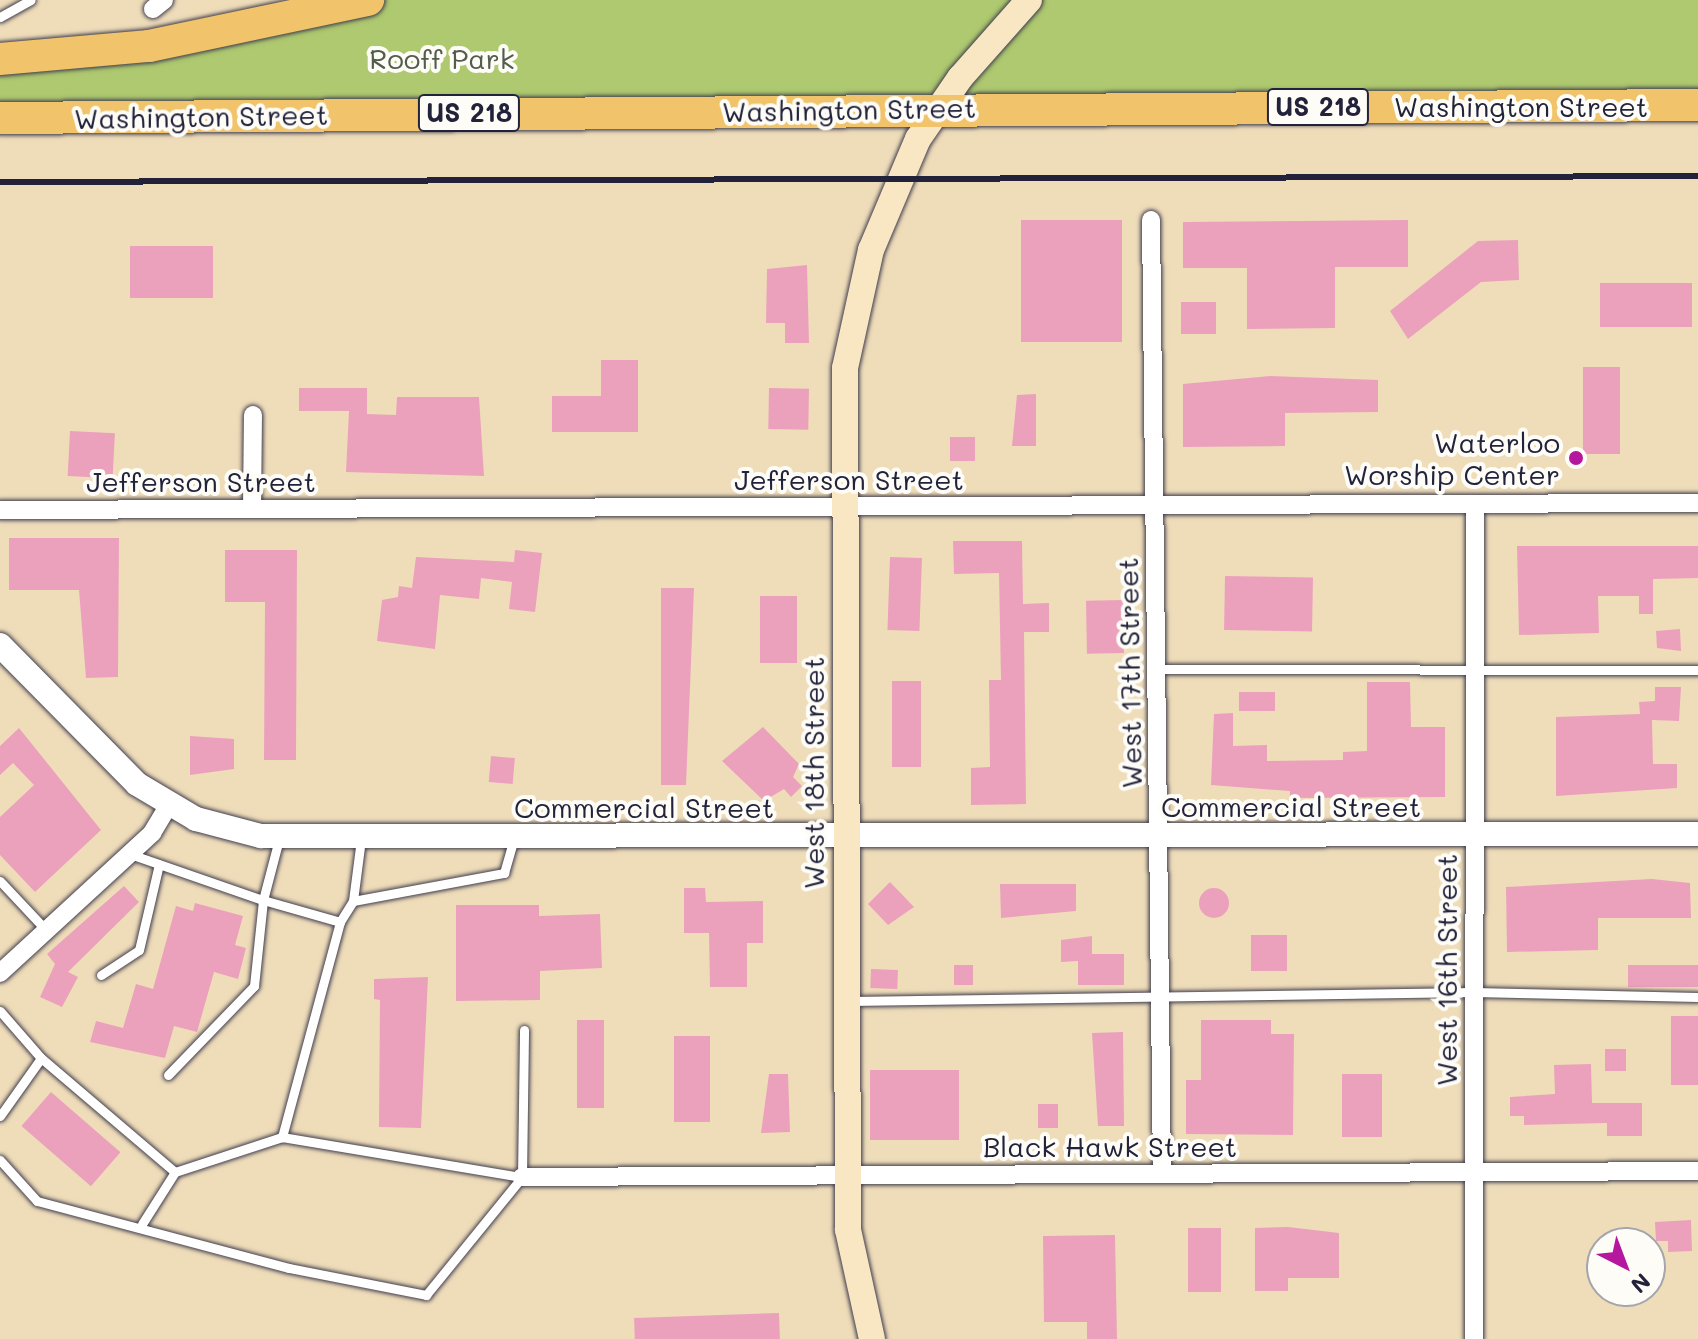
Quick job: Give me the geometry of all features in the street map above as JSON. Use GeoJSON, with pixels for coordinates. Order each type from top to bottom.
{"type":"FeatureCollection","features":[{"type":"Feature","properties":{"kind":"highway"},"geometry":{"type":"LineString","coordinates":[[0,59],[149,46],[272,11],[368,0]]}},
{"type":"Feature","properties":{"kind":"highway","name":"Washington Street"},"geometry":{"type":"LineString","coordinates":[[0,118],[939,108],[1698,105]]}},
{"type":"Feature","properties":{"kind":"main road","name":"West 18th Street"},"geometry":{"type":"LineString","coordinates":[[872,1339],[851,1252],[847,1175],[844,837],[848,342],[886,209],[939,108],[1029,0]]}},
{"type":"Feature","properties":{"kind":"street","name":"West 17th Street"},"geometry":{"type":"LineString","coordinates":[[1151,220],[1162,1174]]}},
{"type":"Feature","properties":{"kind":"street"},"geometry":{"type":"LineString","coordinates":[[252,508],[253,415]]}},
{"type":"Feature","properties":{"kind":"street","name":"Jefferson Street"},"geometry":{"type":"LineString","coordinates":[[0,510],[1698,503]]}},
{"type":"Feature","properties":{"kind":"street","name":"West 16th Street"},"geometry":{"type":"LineString","coordinates":[[1474,1339],[1475,504]]}},
{"type":"Feature","properties":{"kind":"street","name":"Commercial Street"},"geometry":{"type":"LineString","coordinates":[[0,645],[107,757],[168,806],[222,828],[279,836],[1698,834]]}},
{"type":"Feature","properties":{"kind":"street"},"geometry":{"type":"LineString","coordinates":[[0,973],[130,854],[168,806]]}},
{"type":"Feature","properties":{"kind":"street","name":"Black Hawk Street"},"geometry":{"type":"LineString","coordinates":[[522,1177],[1698,1171]]}},
{"type":"Feature","properties":{"kind":"lane"},"geometry":{"type":"LineString","coordinates":[[0,17],[31,0]]}},
{"type":"Feature","properties":{"kind":"lane"},"geometry":{"type":"LineString","coordinates":[[1156,669],[1698,670]]}},
{"type":"Feature","properties":{"kind":"lane"},"geometry":{"type":"LineString","coordinates":[[168,1075],[254,986],[263,900],[279,836]]}},
{"type":"Feature","properties":{"kind":"lane"},"geometry":{"type":"LineString","coordinates":[[282,1137],[340,922],[353,901],[362,836]]}},
{"type":"Feature","properties":{"kind":"lane"},"geometry":{"type":"LineString","coordinates":[[353,901],[504,873],[514,837]]}},
{"type":"Feature","properties":{"kind":"lane"},"geometry":{"type":"LineString","coordinates":[[130,854],[263,900],[340,922]]}},
{"type":"Feature","properties":{"kind":"lane"},"geometry":{"type":"LineString","coordinates":[[101,975],[139,950],[159,864]]}},
{"type":"Feature","properties":{"kind":"lane"},"geometry":{"type":"LineString","coordinates":[[0,881],[47,931]]}},
{"type":"Feature","properties":{"kind":"lane"},"geometry":{"type":"LineString","coordinates":[[846,1001],[1160,1000],[1474,992],[1698,997]]}},
{"type":"Feature","properties":{"kind":"lane"},"geometry":{"type":"LineString","coordinates":[[0,1011],[41,1058],[175,1172]]}},
{"type":"Feature","properties":{"kind":"lane"},"geometry":{"type":"LineString","coordinates":[[0,1160],[37,1201],[142,1224],[289,1268],[426,1295],[522,1177],[524,1030]]}},
{"type":"Feature","properties":{"kind":"lane"},"geometry":{"type":"LineString","coordinates":[[0,1116],[41,1058]]}},
{"type":"Feature","properties":{"kind":"lane"},"geometry":{"type":"LineString","coordinates":[[142,1224],[175,1172],[282,1137],[522,1177]]}},
{"type":"Feature","properties":{"kind":"green space","name":"Rooff Park"},"geometry":{"type":"Polygon","coordinates":[[[365,0],[1698,0],[1698,112],[0,118],[0,58],[365,0]]]}},
{"type":"Feature","properties":{"kind":"building"},"geometry":{"type":"Polygon","coordinates":[[[1021,220],[1122,220],[1122,342],[1021,342],[1021,220]]]}},
{"type":"Feature","properties":{"kind":"building"},"geometry":{"type":"Polygon","coordinates":[[[1408,220],[1408,267],[1335,267],[1335,328],[1247,329],[1247,268],[1183,268],[1183,222],[1408,220]]]}},
{"type":"Feature","properties":{"kind":"building"},"geometry":{"type":"Polygon","coordinates":[[[1518,240],[1519,280],[1481,282],[1408,339],[1390,311],[1478,241],[1518,240]]]}},
{"type":"Feature","properties":{"kind":"building"},"geometry":{"type":"Polygon","coordinates":[[[130,246],[213,246],[213,298],[130,298],[130,246]]]}},
{"type":"Feature","properties":{"kind":"building"},"geometry":{"type":"Polygon","coordinates":[[[807,265],[809,343],[785,343],[785,323],[766,323],[767,269],[807,265]]]}},
{"type":"Feature","properties":{"kind":"building"},"geometry":{"type":"Polygon","coordinates":[[[1600,283],[1692,283],[1692,327],[1600,327],[1600,283]]]}},
{"type":"Feature","properties":{"kind":"building"},"geometry":{"type":"Polygon","coordinates":[[[1181,302],[1216,302],[1216,334],[1181,334],[1181,302]]]}},
{"type":"Feature","properties":{"kind":"building"},"geometry":{"type":"Polygon","coordinates":[[[601,360],[638,360],[638,432],[552,432],[552,396],[601,396],[601,360]]]}},
{"type":"Feature","properties":{"kind":"building"},"geometry":{"type":"Polygon","coordinates":[[[1583,367],[1620,367],[1620,454],[1583,454],[1583,367]]]}},
{"type":"Feature","properties":{"kind":"building"},"geometry":{"type":"Polygon","coordinates":[[[1270,376],[1378,380],[1378,412],[1285,413],[1285,446],[1183,447],[1183,384],[1270,376]]]}},
{"type":"Feature","properties":{"kind":"building"},"geometry":{"type":"Polygon","coordinates":[[[299,388],[367,388],[367,414],[396,415],[397,397],[479,397],[484,476],[346,472],[349,411],[299,411],[299,388]]]}},
{"type":"Feature","properties":{"kind":"building"},"geometry":{"type":"Polygon","coordinates":[[[769,388],[809,389],[808,430],[768,429],[769,388]]]}},
{"type":"Feature","properties":{"kind":"building"},"geometry":{"type":"Polygon","coordinates":[[[1036,394],[1036,446],[1012,446],[1017,395],[1036,394]]]}},
{"type":"Feature","properties":{"kind":"building"},"geometry":{"type":"Polygon","coordinates":[[[70,431],[115,433],[113,478],[68,476],[70,431]]]}},
{"type":"Feature","properties":{"kind":"building"},"geometry":{"type":"Polygon","coordinates":[[[950,437],[975,437],[975,461],[950,461],[950,437]]]}},
{"type":"Feature","properties":{"kind":"building"},"geometry":{"type":"Polygon","coordinates":[[[9,538],[119,538],[118,677],[86,678],[79,590],[9,590],[9,538]]]}},
{"type":"Feature","properties":{"kind":"building"},"geometry":{"type":"Polygon","coordinates":[[[953,541],[1022,541],[1023,604],[1049,603],[1049,632],[1024,632],[1026,804],[971,805],[971,768],[990,767],[989,680],[1001,680],[999,573],[954,574],[953,541]]]}},
{"type":"Feature","properties":{"kind":"building"},"geometry":{"type":"Polygon","coordinates":[[[1517,546],[1698,546],[1698,578],[1653,579],[1653,614],[1639,614],[1639,596],[1598,596],[1599,633],[1519,635],[1517,546]]]}},
{"type":"Feature","properties":{"kind":"building"},"geometry":{"type":"Polygon","coordinates":[[[225,550],[297,550],[296,760],[264,760],[265,602],[225,602],[225,550]]]}},
{"type":"Feature","properties":{"kind":"building"},"geometry":{"type":"Polygon","coordinates":[[[515,550],[542,553],[535,612],[509,609],[512,582],[481,578],[479,599],[440,595],[435,649],[377,641],[382,600],[398,597],[399,586],[412,588],[416,557],[514,562],[515,550]]]}},
{"type":"Feature","properties":{"kind":"building"},"geometry":{"type":"Polygon","coordinates":[[[890,557],[922,558],[919,631],[887,630],[890,557]]]}},
{"type":"Feature","properties":{"kind":"building"},"geometry":{"type":"Polygon","coordinates":[[[1225,576],[1313,578],[1312,632],[1224,630],[1225,576]]]}},
{"type":"Feature","properties":{"kind":"building"},"geometry":{"type":"Polygon","coordinates":[[[661,588],[694,588],[686,785],[661,785],[661,588]]]}},
{"type":"Feature","properties":{"kind":"building"},"geometry":{"type":"Polygon","coordinates":[[[760,596],[797,596],[797,663],[760,663],[760,596]]]}},
{"type":"Feature","properties":{"kind":"building"},"geometry":{"type":"Polygon","coordinates":[[[1123,600],[1124,653],[1087,654],[1086,601],[1123,600]]]}},
{"type":"Feature","properties":{"kind":"building"},"geometry":{"type":"Polygon","coordinates":[[[1680,629],[1681,651],[1657,648],[1656,631],[1680,629]]]}},
{"type":"Feature","properties":{"kind":"building"},"geometry":{"type":"Polygon","coordinates":[[[892,681],[921,681],[921,767],[892,767],[892,681]]]}},
{"type":"Feature","properties":{"kind":"building"},"geometry":{"type":"Polygon","coordinates":[[[1367,682],[1410,682],[1411,727],[1445,727],[1445,797],[1290,798],[1290,791],[1211,785],[1214,714],[1233,713],[1233,746],[1267,745],[1267,761],[1343,760],[1343,752],[1367,751],[1367,682]]]}},
{"type":"Feature","properties":{"kind":"building"},"geometry":{"type":"Polygon","coordinates":[[[1655,687],[1681,687],[1679,721],[1652,720],[1653,764],[1677,764],[1677,788],[1556,796],[1556,717],[1640,714],[1639,702],[1655,701],[1655,687]]]}},
{"type":"Feature","properties":{"kind":"building"},"geometry":{"type":"Polygon","coordinates":[[[1239,692],[1275,692],[1275,711],[1239,711],[1239,692]]]}},
{"type":"Feature","properties":{"kind":"building"},"geometry":{"type":"Polygon","coordinates":[[[763,727],[799,764],[793,777],[802,786],[791,797],[784,789],[764,801],[722,761],[763,727]]]}},
{"type":"Feature","properties":{"kind":"building"},"geometry":{"type":"Polygon","coordinates":[[[19,728],[101,830],[35,892],[0,855],[0,817],[34,785],[13,763],[0,775],[0,746],[19,728]]]}},
{"type":"Feature","properties":{"kind":"building"},"geometry":{"type":"Polygon","coordinates":[[[190,736],[234,739],[234,769],[190,775],[190,736]]]}},
{"type":"Feature","properties":{"kind":"building"},"geometry":{"type":"Polygon","coordinates":[[[491,756],[515,758],[513,784],[489,782],[491,756]]]}},
{"type":"Feature","properties":{"kind":"building"},"geometry":{"type":"Polygon","coordinates":[[[1652,879],[1690,883],[1691,918],[1598,918],[1598,950],[1507,952],[1506,887],[1652,879]]]}},
{"type":"Feature","properties":{"kind":"building"},"geometry":{"type":"Polygon","coordinates":[[[890,882],[914,907],[888,925],[868,904],[890,882]]]}},
{"type":"Feature","properties":{"kind":"building"},"geometry":{"type":"Polygon","coordinates":[[[1000,884],[1076,884],[1076,911],[1001,918],[1000,884]]]}},
{"type":"Feature","properties":{"kind":"building"},"geometry":{"type":"Polygon","coordinates":[[[124,886],[139,902],[68,972],[78,977],[62,1007],[40,997],[55,964],[47,954],[124,886]]]}},
{"type":"Feature","properties":{"kind":"building"},"geometry":{"type":"Polygon","coordinates":[[[684,888],[705,888],[706,902],[763,901],[763,943],[747,943],[747,987],[710,987],[709,933],[684,933],[684,888]]]}},
{"type":"Feature","properties":{"kind":"building"},"geometry":{"type":"Polygon","coordinates":[[[1214,888],[1225,892],[1229,903],[1225,914],[1214,918],[1203,914],[1199,903],[1203,892],[1214,888]]]}},
{"type":"Feature","properties":{"kind":"building"},"geometry":{"type":"Polygon","coordinates":[[[195,903],[243,916],[235,945],[246,948],[238,979],[214,972],[197,1032],[174,1026],[165,1058],[90,1042],[96,1021],[123,1028],[136,984],[153,989],[176,906],[193,911],[195,903]]]}},
{"type":"Feature","properties":{"kind":"building"},"geometry":{"type":"Polygon","coordinates":[[[456,905],[539,905],[539,916],[600,914],[602,968],[540,971],[540,1000],[456,1001],[456,905]]]}},
{"type":"Feature","properties":{"kind":"building"},"geometry":{"type":"Polygon","coordinates":[[[1251,935],[1287,935],[1287,971],[1251,971],[1251,935]]]}},
{"type":"Feature","properties":{"kind":"building"},"geometry":{"type":"Polygon","coordinates":[[[1092,936],[1092,954],[1124,954],[1124,985],[1078,985],[1078,961],[1061,962],[1061,940],[1092,936]]]}},
{"type":"Feature","properties":{"kind":"building"},"geometry":{"type":"Polygon","coordinates":[[[954,965],[973,965],[973,985],[954,985],[954,965]]]}},
{"type":"Feature","properties":{"kind":"building"},"geometry":{"type":"Polygon","coordinates":[[[1628,965],[1698,965],[1698,987],[1628,987],[1628,965]]]}},
{"type":"Feature","properties":{"kind":"building"},"geometry":{"type":"Polygon","coordinates":[[[871,969],[898,970],[897,989],[870,988],[871,969]]]}},
{"type":"Feature","properties":{"kind":"building"},"geometry":{"type":"Polygon","coordinates":[[[428,977],[421,1128],[379,1127],[380,1000],[374,999],[374,979],[428,977]]]}},
{"type":"Feature","properties":{"kind":"building"},"geometry":{"type":"Polygon","coordinates":[[[1671,1016],[1698,1016],[1698,1085],[1671,1085],[1671,1016]]]}},
{"type":"Feature","properties":{"kind":"building"},"geometry":{"type":"Polygon","coordinates":[[[577,1020],[604,1020],[604,1108],[577,1108],[577,1020]]]}},
{"type":"Feature","properties":{"kind":"building"},"geometry":{"type":"Polygon","coordinates":[[[1201,1020],[1271,1020],[1271,1034],[1294,1034],[1293,1135],[1186,1134],[1186,1080],[1201,1080],[1201,1020]]]}},
{"type":"Feature","properties":{"kind":"building"},"geometry":{"type":"Polygon","coordinates":[[[1123,1032],[1124,1126],[1098,1126],[1092,1033],[1123,1032]]]}},
{"type":"Feature","properties":{"kind":"building"},"geometry":{"type":"Polygon","coordinates":[[[674,1036],[710,1036],[710,1122],[674,1122],[674,1036]]]}},
{"type":"Feature","properties":{"kind":"building"},"geometry":{"type":"Polygon","coordinates":[[[1605,1049],[1626,1049],[1626,1071],[1605,1071],[1605,1049]]]}},
{"type":"Feature","properties":{"kind":"building"},"geometry":{"type":"Polygon","coordinates":[[[1591,1064],[1592,1103],[1642,1103],[1642,1136],[1607,1136],[1607,1123],[1524,1125],[1524,1116],[1510,1116],[1510,1097],[1555,1094],[1554,1065],[1591,1064]]]}},
{"type":"Feature","properties":{"kind":"building"},"geometry":{"type":"Polygon","coordinates":[[[870,1070],[959,1070],[959,1140],[870,1140],[870,1070]]]}},
{"type":"Feature","properties":{"kind":"building"},"geometry":{"type":"Polygon","coordinates":[[[769,1074],[788,1074],[790,1132],[761,1133],[769,1074]]]}},
{"type":"Feature","properties":{"kind":"building"},"geometry":{"type":"Polygon","coordinates":[[[1342,1074],[1382,1074],[1382,1137],[1342,1137],[1342,1074]]]}},
{"type":"Feature","properties":{"kind":"building"},"geometry":{"type":"Polygon","coordinates":[[[51,1092],[120,1152],[91,1186],[21,1126],[51,1092]]]}},
{"type":"Feature","properties":{"kind":"building"},"geometry":{"type":"Polygon","coordinates":[[[1038,1104],[1058,1104],[1058,1128],[1038,1128],[1038,1104]]]}},
{"type":"Feature","properties":{"kind":"building"},"geometry":{"type":"Polygon","coordinates":[[[1691,1220],[1692,1251],[1668,1252],[1666,1227],[1655,1227],[1655,1222],[1691,1220]]]}},
{"type":"Feature","properties":{"kind":"building"},"geometry":{"type":"Polygon","coordinates":[[[1288,1227],[1339,1233],[1339,1278],[1288,1278],[1288,1291],[1255,1291],[1255,1228],[1288,1227]]]}},
{"type":"Feature","properties":{"kind":"building"},"geometry":{"type":"Polygon","coordinates":[[[1188,1228],[1221,1228],[1221,1292],[1188,1292],[1188,1228]]]}},
{"type":"Feature","properties":{"kind":"building"},"geometry":{"type":"Polygon","coordinates":[[[1115,1235],[1117,1339],[1087,1339],[1087,1322],[1044,1322],[1043,1236],[1115,1235]]]}},
{"type":"Feature","properties":{"kind":"building"},"geometry":{"type":"Polygon","coordinates":[[[779,1313],[780,1339],[635,1339],[634,1318],[779,1313]]]}},
{"type":"Feature","properties":{"kind":"railway"},"geometry":{"type":"LineString","coordinates":[[0,182],[1698,176]]}},
{"type":"Feature","properties":{"kind":"place","name":"Waterloo Worship Center"},"geometry":{"type":"Point","coordinates":[1576,458]}}]}
